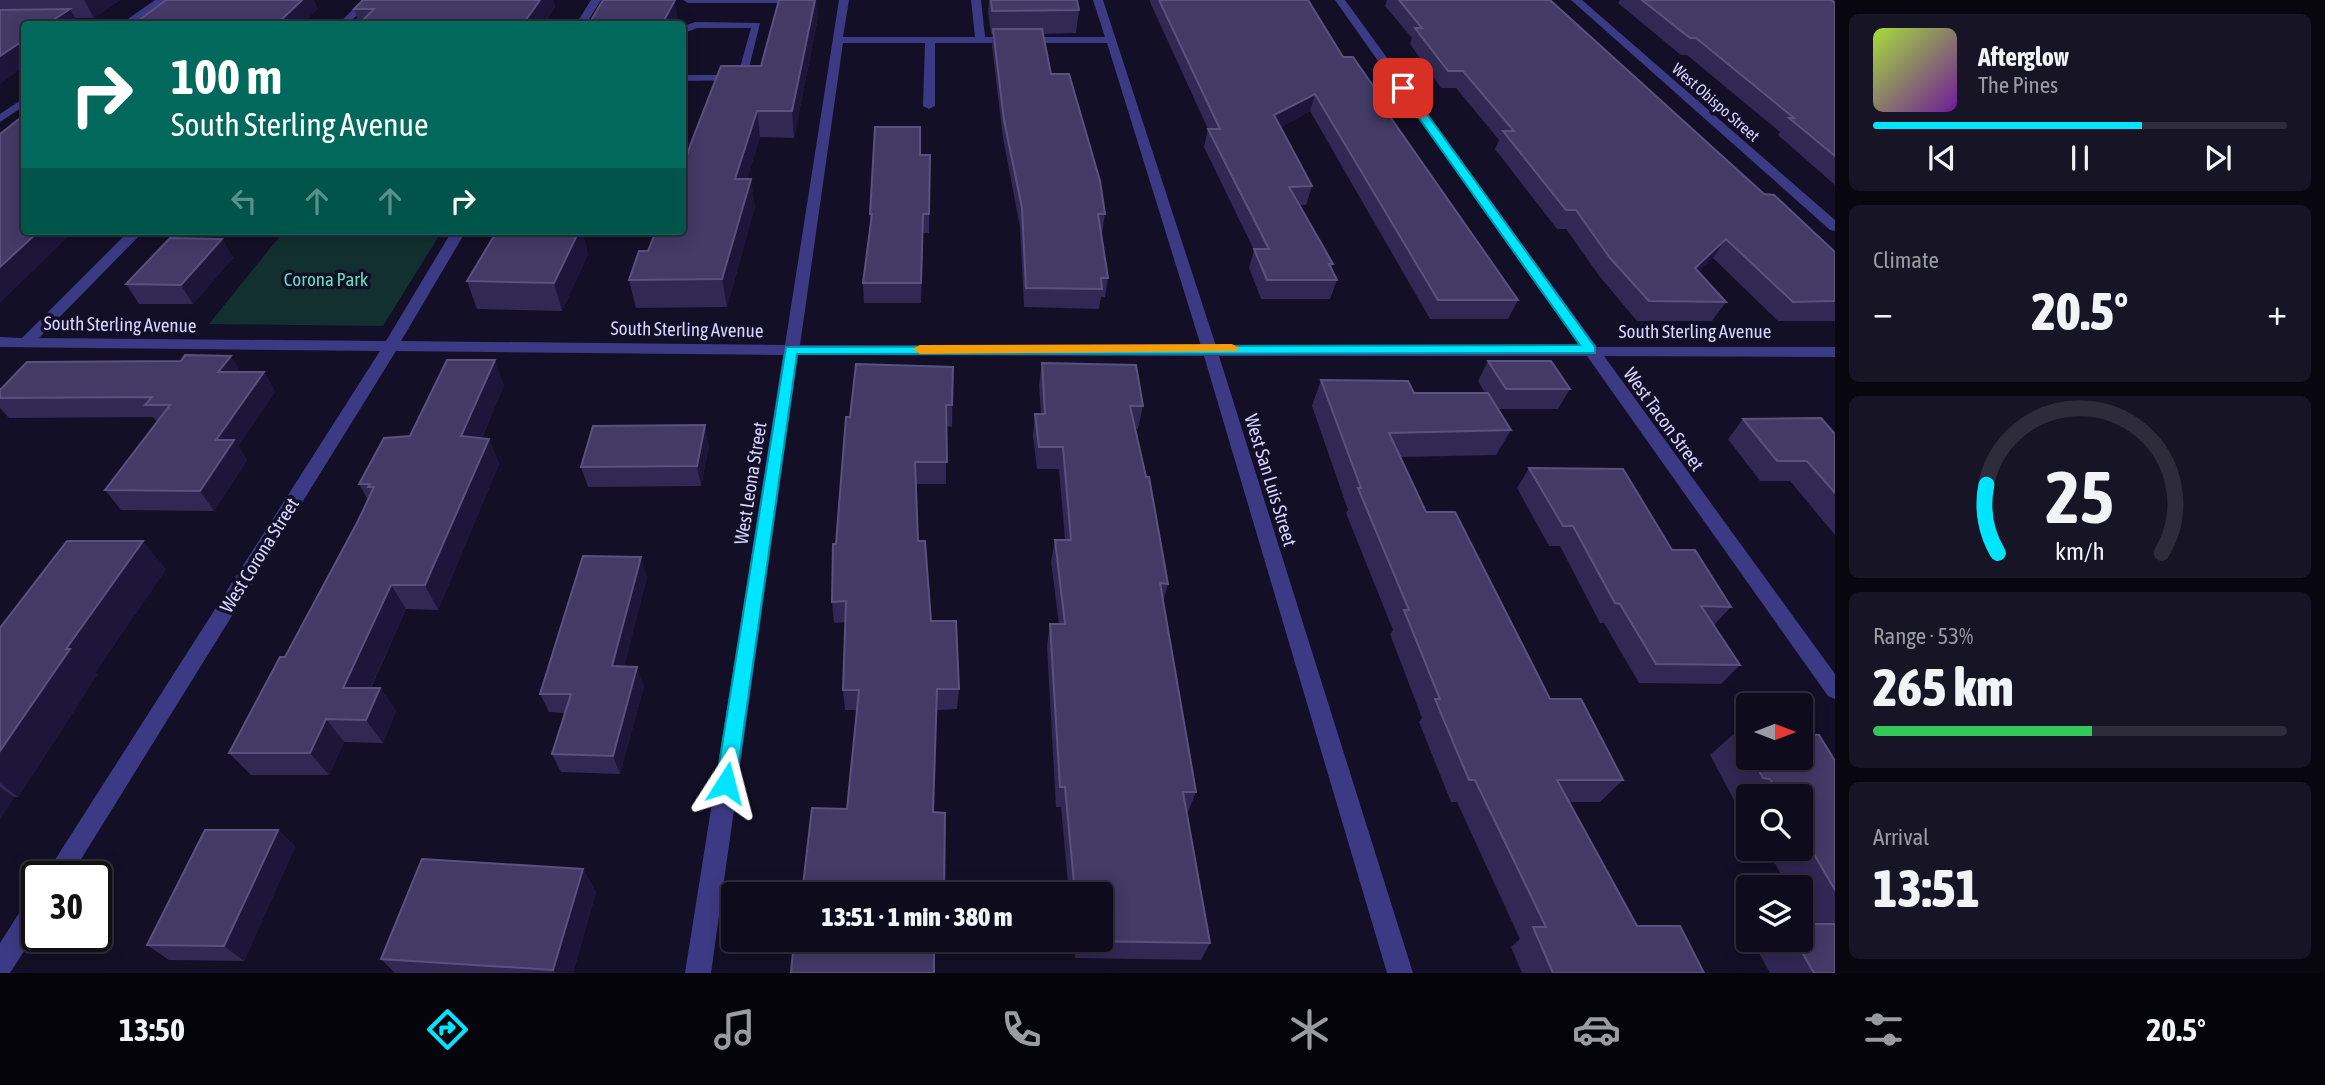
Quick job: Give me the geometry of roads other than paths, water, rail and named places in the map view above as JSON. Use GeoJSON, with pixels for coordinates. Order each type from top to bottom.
{"type":"FeatureCollection","features":[{"type":"Feature","properties":{"kind":"street"},"geometry":{"type":"LineString","coordinates":[[132,21],[161,0]]}},
{"type":"Feature","properties":{"kind":"street"},"geometry":{"type":"LineString","coordinates":[[346,21],[368,0]]}},
{"type":"Feature","properties":{"kind":"street"},"geometry":{"type":"LineString","coordinates":[[583,21],[596,0]]}},
{"type":"Feature","properties":{"kind":"street","name":"West Leona Street"},"geometry":{"type":"LineString","coordinates":[[698,973],[844,0]]}},
{"type":"Feature","properties":{"kind":"street"},"geometry":{"type":"LineString","coordinates":[[976,0],[980,40]]}},
{"type":"Feature","properties":{"kind":"street","name":"West San Luis Street"},"geometry":{"type":"LineString","coordinates":[[1098,0],[1209,348],[1400,973]]}},
{"type":"Feature","properties":{"kind":"street","name":"West Tacon Street"},"geometry":{"type":"LineString","coordinates":[[1340,0],[1835,690]]}},
{"type":"Feature","properties":{"kind":"street","name":"West Obispo Street"},"geometry":{"type":"LineString","coordinates":[[1576,0],[1835,228]]}},
{"type":"Feature","properties":{"kind":"street"},"geometry":{"type":"LineString","coordinates":[[695,25],[686,6],[806,1]]}},
{"type":"Feature","properties":{"kind":"street"},"geometry":{"type":"LineString","coordinates":[[686,29],[695,25],[757,25],[742,78],[686,78]]}},
{"type":"Feature","properties":{"kind":"street"},"geometry":{"type":"LineString","coordinates":[[838,40],[1111,40]]}},
{"type":"Feature","properties":{"kind":"street"},"geometry":{"type":"LineString","coordinates":[[929,106],[930,40]]}},
{"type":"Feature","properties":{"kind":"street"},"geometry":{"type":"LineString","coordinates":[[0,119],[21,103]]}},
{"type":"Feature","properties":{"kind":"street"},"geometry":{"type":"LineString","coordinates":[[26,342],[133,235]]}},
{"type":"Feature","properties":{"kind":"street","name":"West Corona Street"},"geometry":{"type":"LineString","coordinates":[[66,861],[391,346],[457,235]]}},
{"type":"Feature","properties":{"kind":"street","name":"South Sterling Avenue"},"geometry":{"type":"LineString","coordinates":[[0,342],[791,350],[1209,348],[1835,352]]}},
{"type":"Feature","properties":{"kind":"street"},"geometry":{"type":"LineString","coordinates":[[0,966],[21,933]]}},
{"type":"Feature","properties":{"kind":"park label","name":"Corona Park"},"geometry":{"type":"Point","coordinates":[326,279]}}]}
